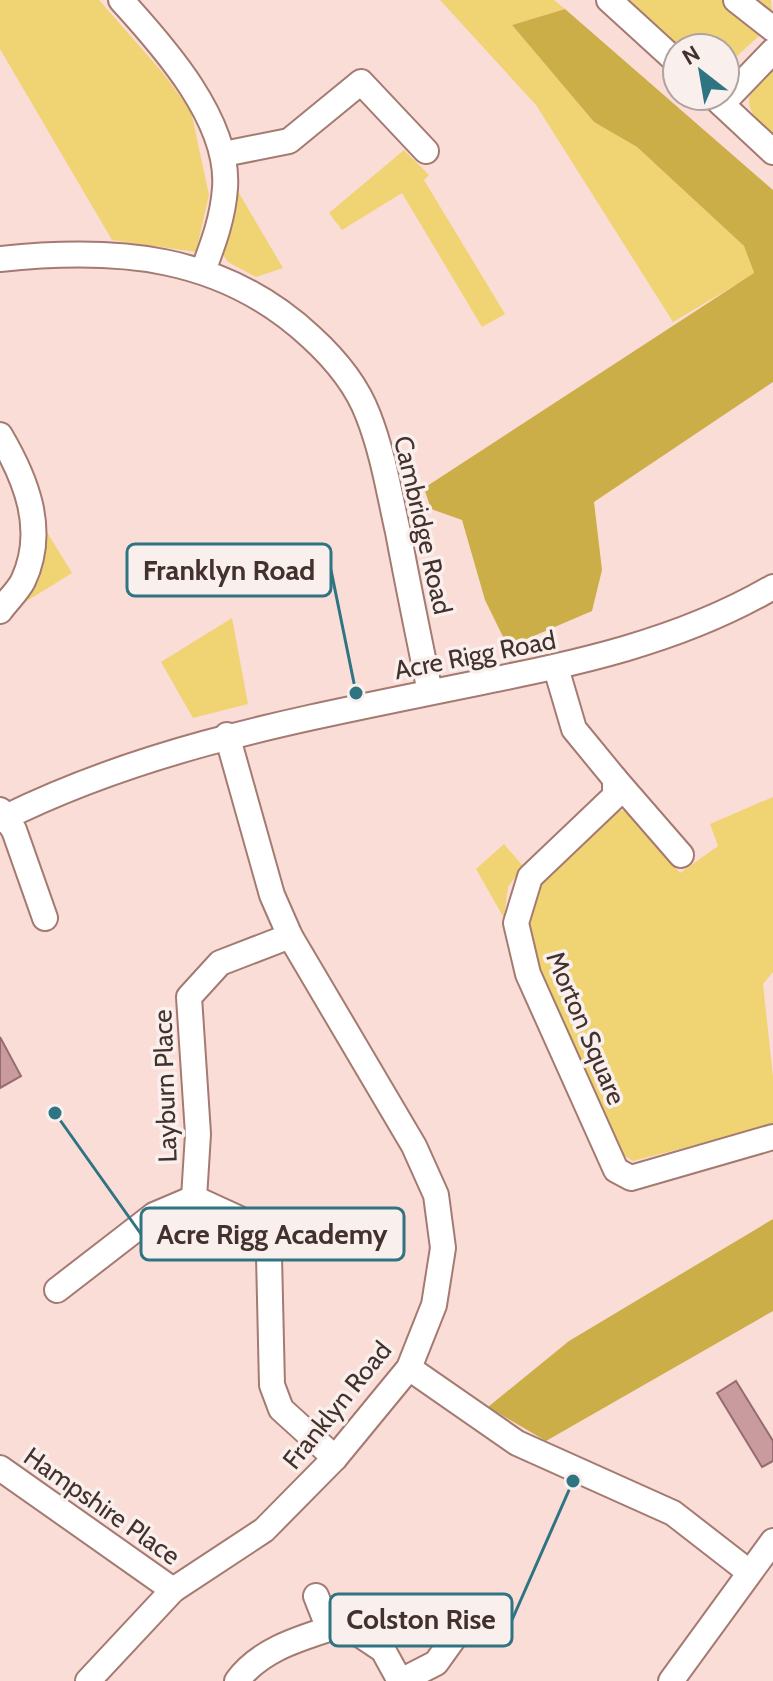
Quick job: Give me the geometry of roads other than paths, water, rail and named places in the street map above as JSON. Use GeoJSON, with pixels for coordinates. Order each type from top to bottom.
{"type":"FeatureCollection","features":[{"type":"Feature","properties":{"kind":"street"},"geometry":{"type":"LineString","coordinates":[[121,0],[196,93],[224,154],[225,187],[220,225],[203,271]]}},
{"type":"Feature","properties":{"kind":"street"},"geometry":{"type":"LineString","coordinates":[[609,0],[661,47]]}},
{"type":"Feature","properties":{"kind":"street"},"geometry":{"type":"LineString","coordinates":[[736,0],[773,29]]}},
{"type":"Feature","properties":{"kind":"street"},"geometry":{"type":"LineString","coordinates":[[741,80],[773,51]]}},
{"type":"Feature","properties":{"kind":"street"},"geometry":{"type":"LineString","coordinates":[[224,154],[289,141],[361,82],[426,151]]}},
{"type":"Feature","properties":{"kind":"street"},"geometry":{"type":"LineString","coordinates":[[731,112],[773,152]]}},
{"type":"Feature","properties":{"kind":"street","name":"Cambridge Road"},"geometry":{"type":"LineString","coordinates":[[0,259],[114,254],[166,260],[203,271],[282,310],[336,364],[367,412],[384,463],[430,692]]}},
{"type":"Feature","properties":{"kind":"street"},"geometry":{"type":"LineString","coordinates":[[0,435],[22,472],[31,502],[33,544],[22,582],[0,611]]}},
{"type":"Feature","properties":{"kind":"street","name":"Acre Rigg Road"},"geometry":{"type":"LineString","coordinates":[[1,816],[146,759],[227,735],[556,668],[662,639],[713,619],[772,588]]}},
{"type":"Feature","properties":{"kind":"street"},"geometry":{"type":"LineString","coordinates":[[556,668],[574,729],[681,855]]}},
{"type":"Feature","properties":{"kind":"street","name":"Franklyn Road"},"geometry":{"type":"LineString","coordinates":[[88,1681],[173,1590],[264,1530],[335,1458],[409,1368],[434,1305],[443,1248],[436,1195],[414,1146],[290,936],[272,895],[227,735]]}},
{"type":"Feature","properties":{"kind":"street","name":"Morton Square"},"geometry":{"type":"LineString","coordinates":[[615,779],[615,796],[530,877],[516,923],[528,974],[616,1170],[631,1178],[773,1137]]}},
{"type":"Feature","properties":{"kind":"street"},"geometry":{"type":"LineString","coordinates":[[1,816],[14,830],[45,918]]}},
{"type":"Feature","properties":{"kind":"street","name":"Layburn Place"},"geometry":{"type":"LineString","coordinates":[[194,1198],[198,1134],[189,997],[220,963],[290,936]]}},
{"type":"Feature","properties":{"kind":"street","name":"Layburn Place"},"geometry":{"type":"LineString","coordinates":[[57,1290],[154,1215],[194,1198],[253,1225],[269,1256],[272,1385],[281,1409],[335,1458]]}},
{"type":"Feature","properties":{"kind":"street"},"geometry":{"type":"LineString","coordinates":[[409,1368],[517,1443],[673,1513],[749,1572]]}},
{"type":"Feature","properties":{"kind":"street","name":"Hampshire Place"},"geometry":{"type":"LineString","coordinates":[[0,1468],[173,1590]]}},
{"type":"Feature","properties":{"kind":"street"},"geometry":{"type":"LineString","coordinates":[[671,1681],[773,1541]]}},
{"type":"Feature","properties":{"kind":"street"},"geometry":{"type":"LineString","coordinates":[[316,1596],[329,1629]]}},
{"type":"Feature","properties":{"kind":"street"},"geometry":{"type":"LineString","coordinates":[[237,1681],[249,1665],[290,1642],[344,1624],[383,1650],[400,1681],[436,1663],[464,1624]]}},
{"type":"Feature","properties":{"kind":"place","name":"Franklyn Road"},"geometry":{"type":"Point","coordinates":[356,693]}},
{"type":"Feature","properties":{"kind":"place","name":"Acre Rigg Academy"},"geometry":{"type":"Point","coordinates":[55,1113]}},
{"type":"Feature","properties":{"kind":"place","name":"Colston Rise"},"geometry":{"type":"Point","coordinates":[573,1481]}}]}
